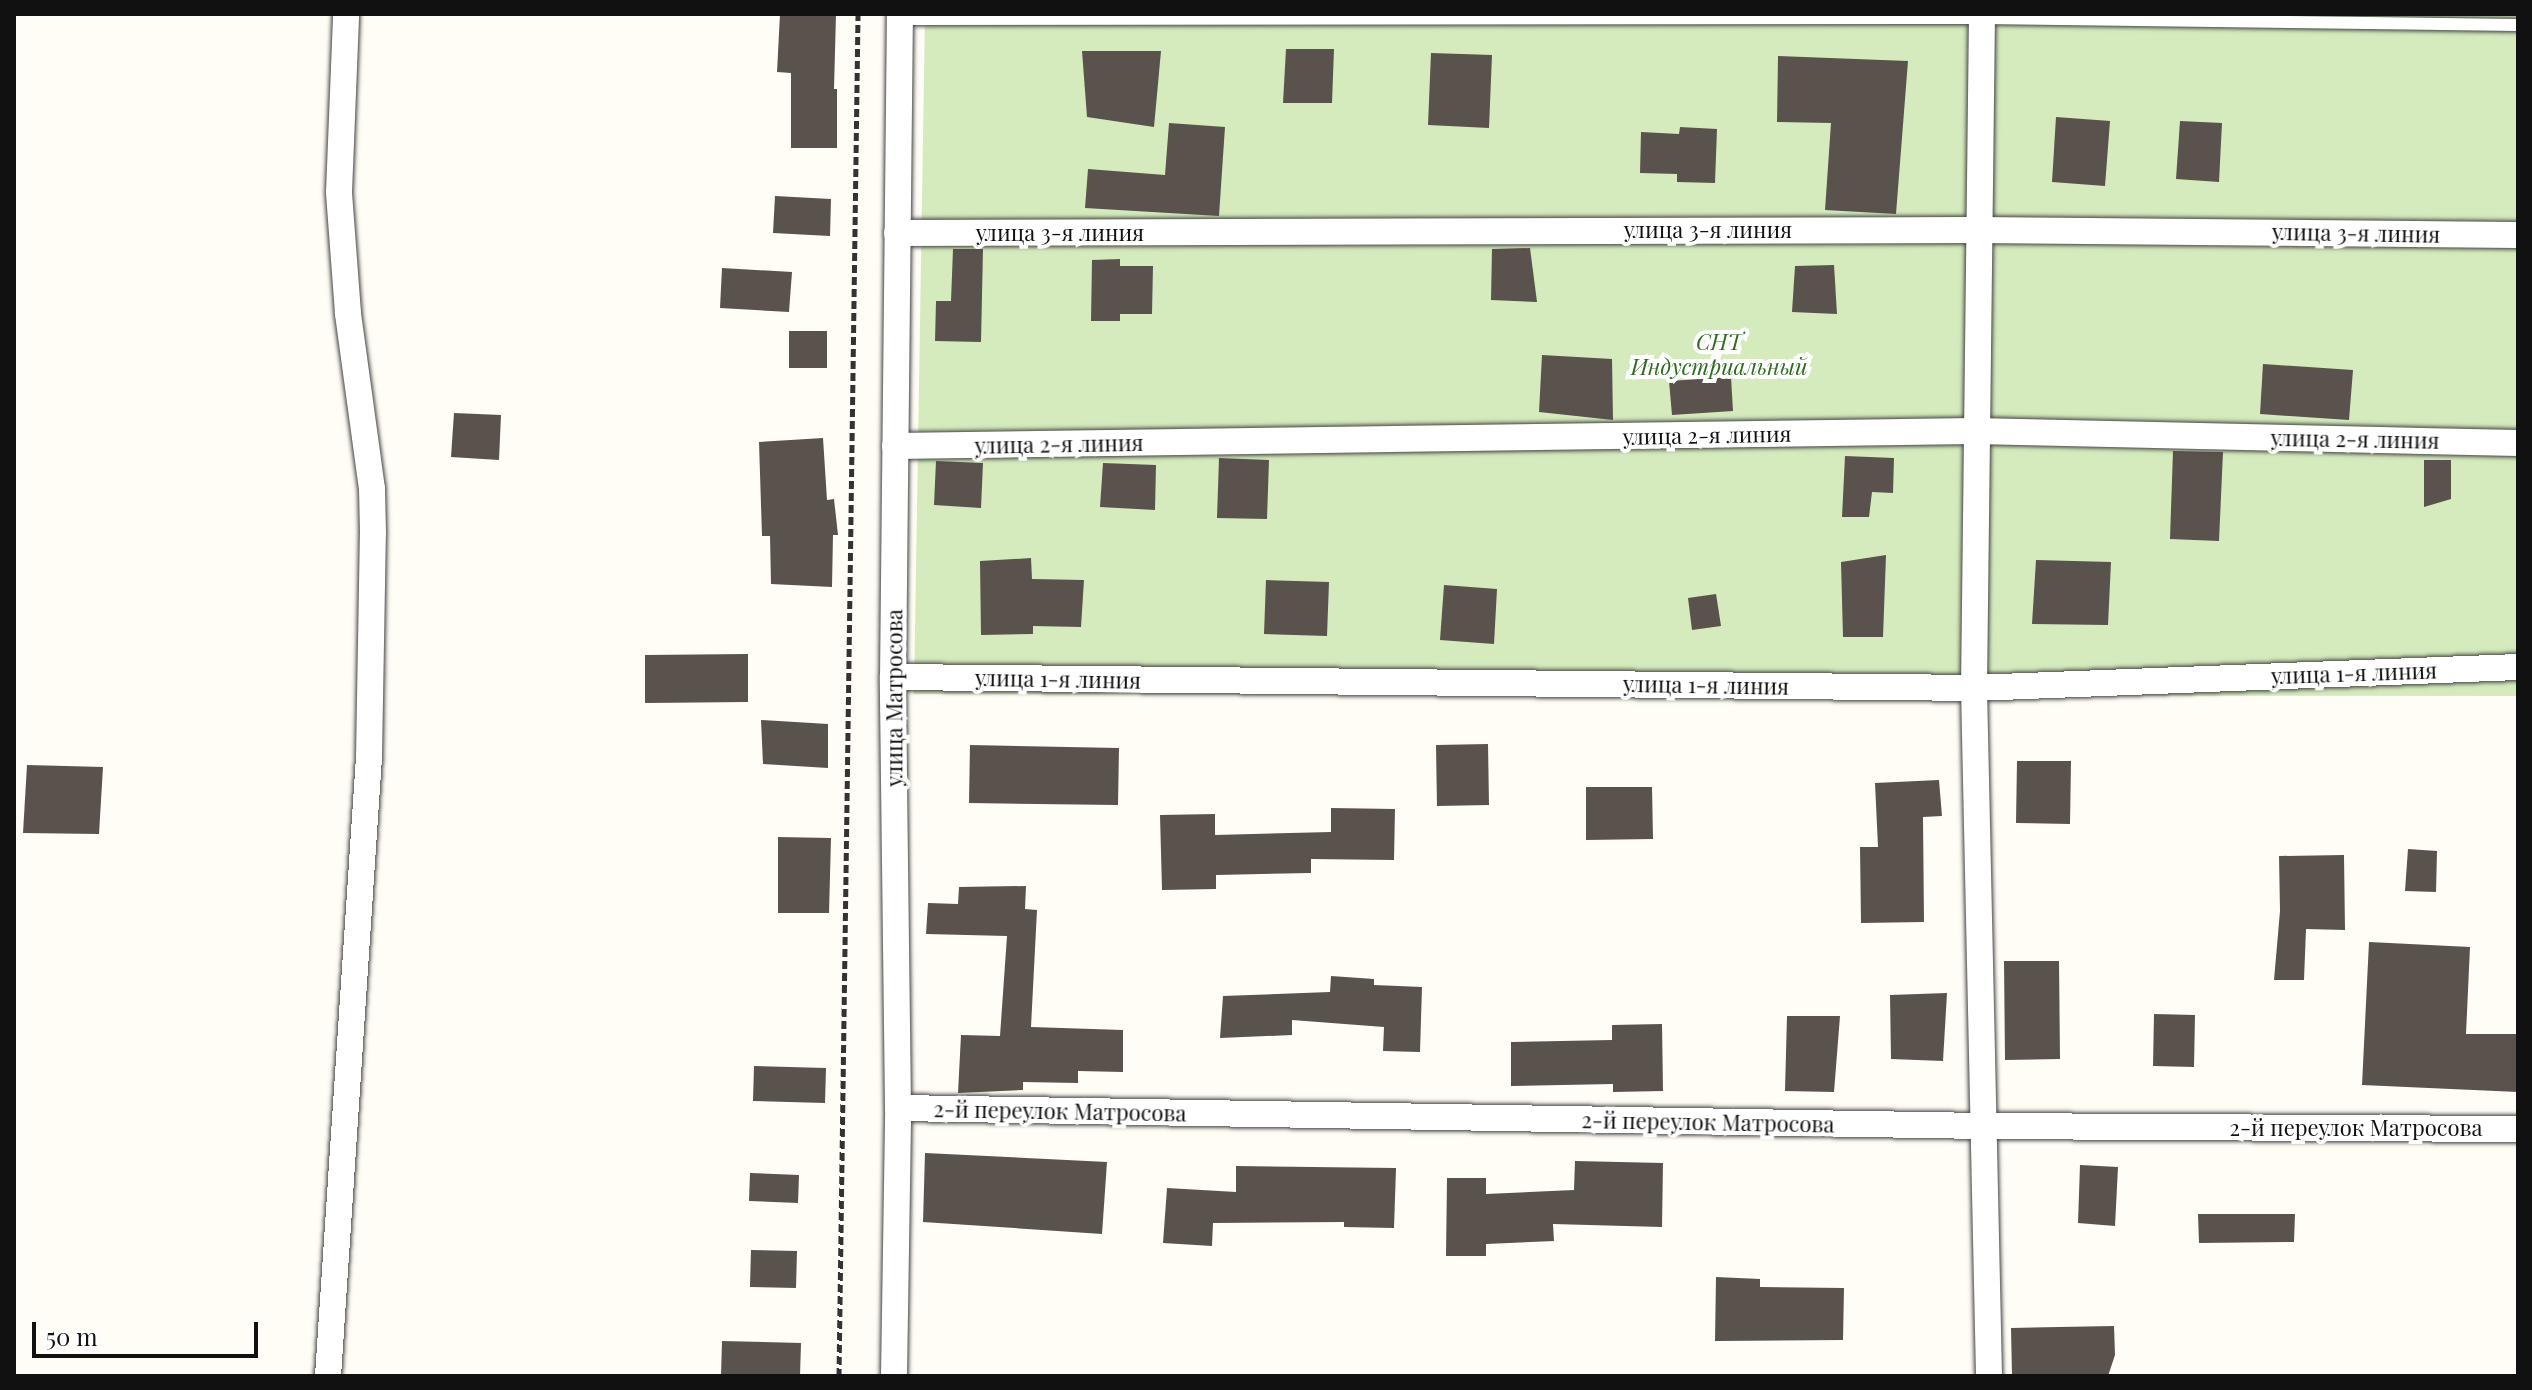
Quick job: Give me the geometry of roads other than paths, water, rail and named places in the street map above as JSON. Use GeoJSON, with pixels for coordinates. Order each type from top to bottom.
{"type":"FeatureCollection","features":[{"type":"Feature","properties":{"kind":"street"},"geometry":{"type":"LineString","coordinates":[[328,1376],[369,757],[373,533],[372,489],[348,313],[339,192],[346,14]]}},
{"type":"Feature","properties":{"kind":"street","name":"улица Матросова"},"geometry":{"type":"LineString","coordinates":[[894,1376],[898,1108],[893,677],[900,16]]}},
{"type":"Feature","properties":{"kind":"street"},"geometry":{"type":"LineString","coordinates":[[1982,16],[1977,230],[1974,688],[1989,1376]]}},
{"type":"Feature","properties":{"kind":"street","name":"улица 3-я линия"},"geometry":{"type":"LineString","coordinates":[[897,233],[1977,230],[2518,235]]}},
{"type":"Feature","properties":{"kind":"street","name":"улица 2-я линия"},"geometry":{"type":"LineString","coordinates":[[895,446],[1975,431],[2518,443]]}},
{"type":"Feature","properties":{"kind":"street","name":"улица 1-я линия"},"geometry":{"type":"LineString","coordinates":[[893,677],[1974,688],[2518,667]]}},
{"type":"Feature","properties":{"kind":"street","name":"2-й переулок Матросова"},"geometry":{"type":"LineString","coordinates":[[898,1108],[1982,1126],[2518,1129]]}},
{"type":"Feature","properties":{"kind":"lane"},"geometry":{"type":"LineString","coordinates":[[900,16],[1982,16],[2518,25]]}},
{"type":"Feature","properties":{"kind":"park label","name":"СНТ Индустриальный"},"geometry":{"type":"Point","coordinates":[1719,354]}}]}
